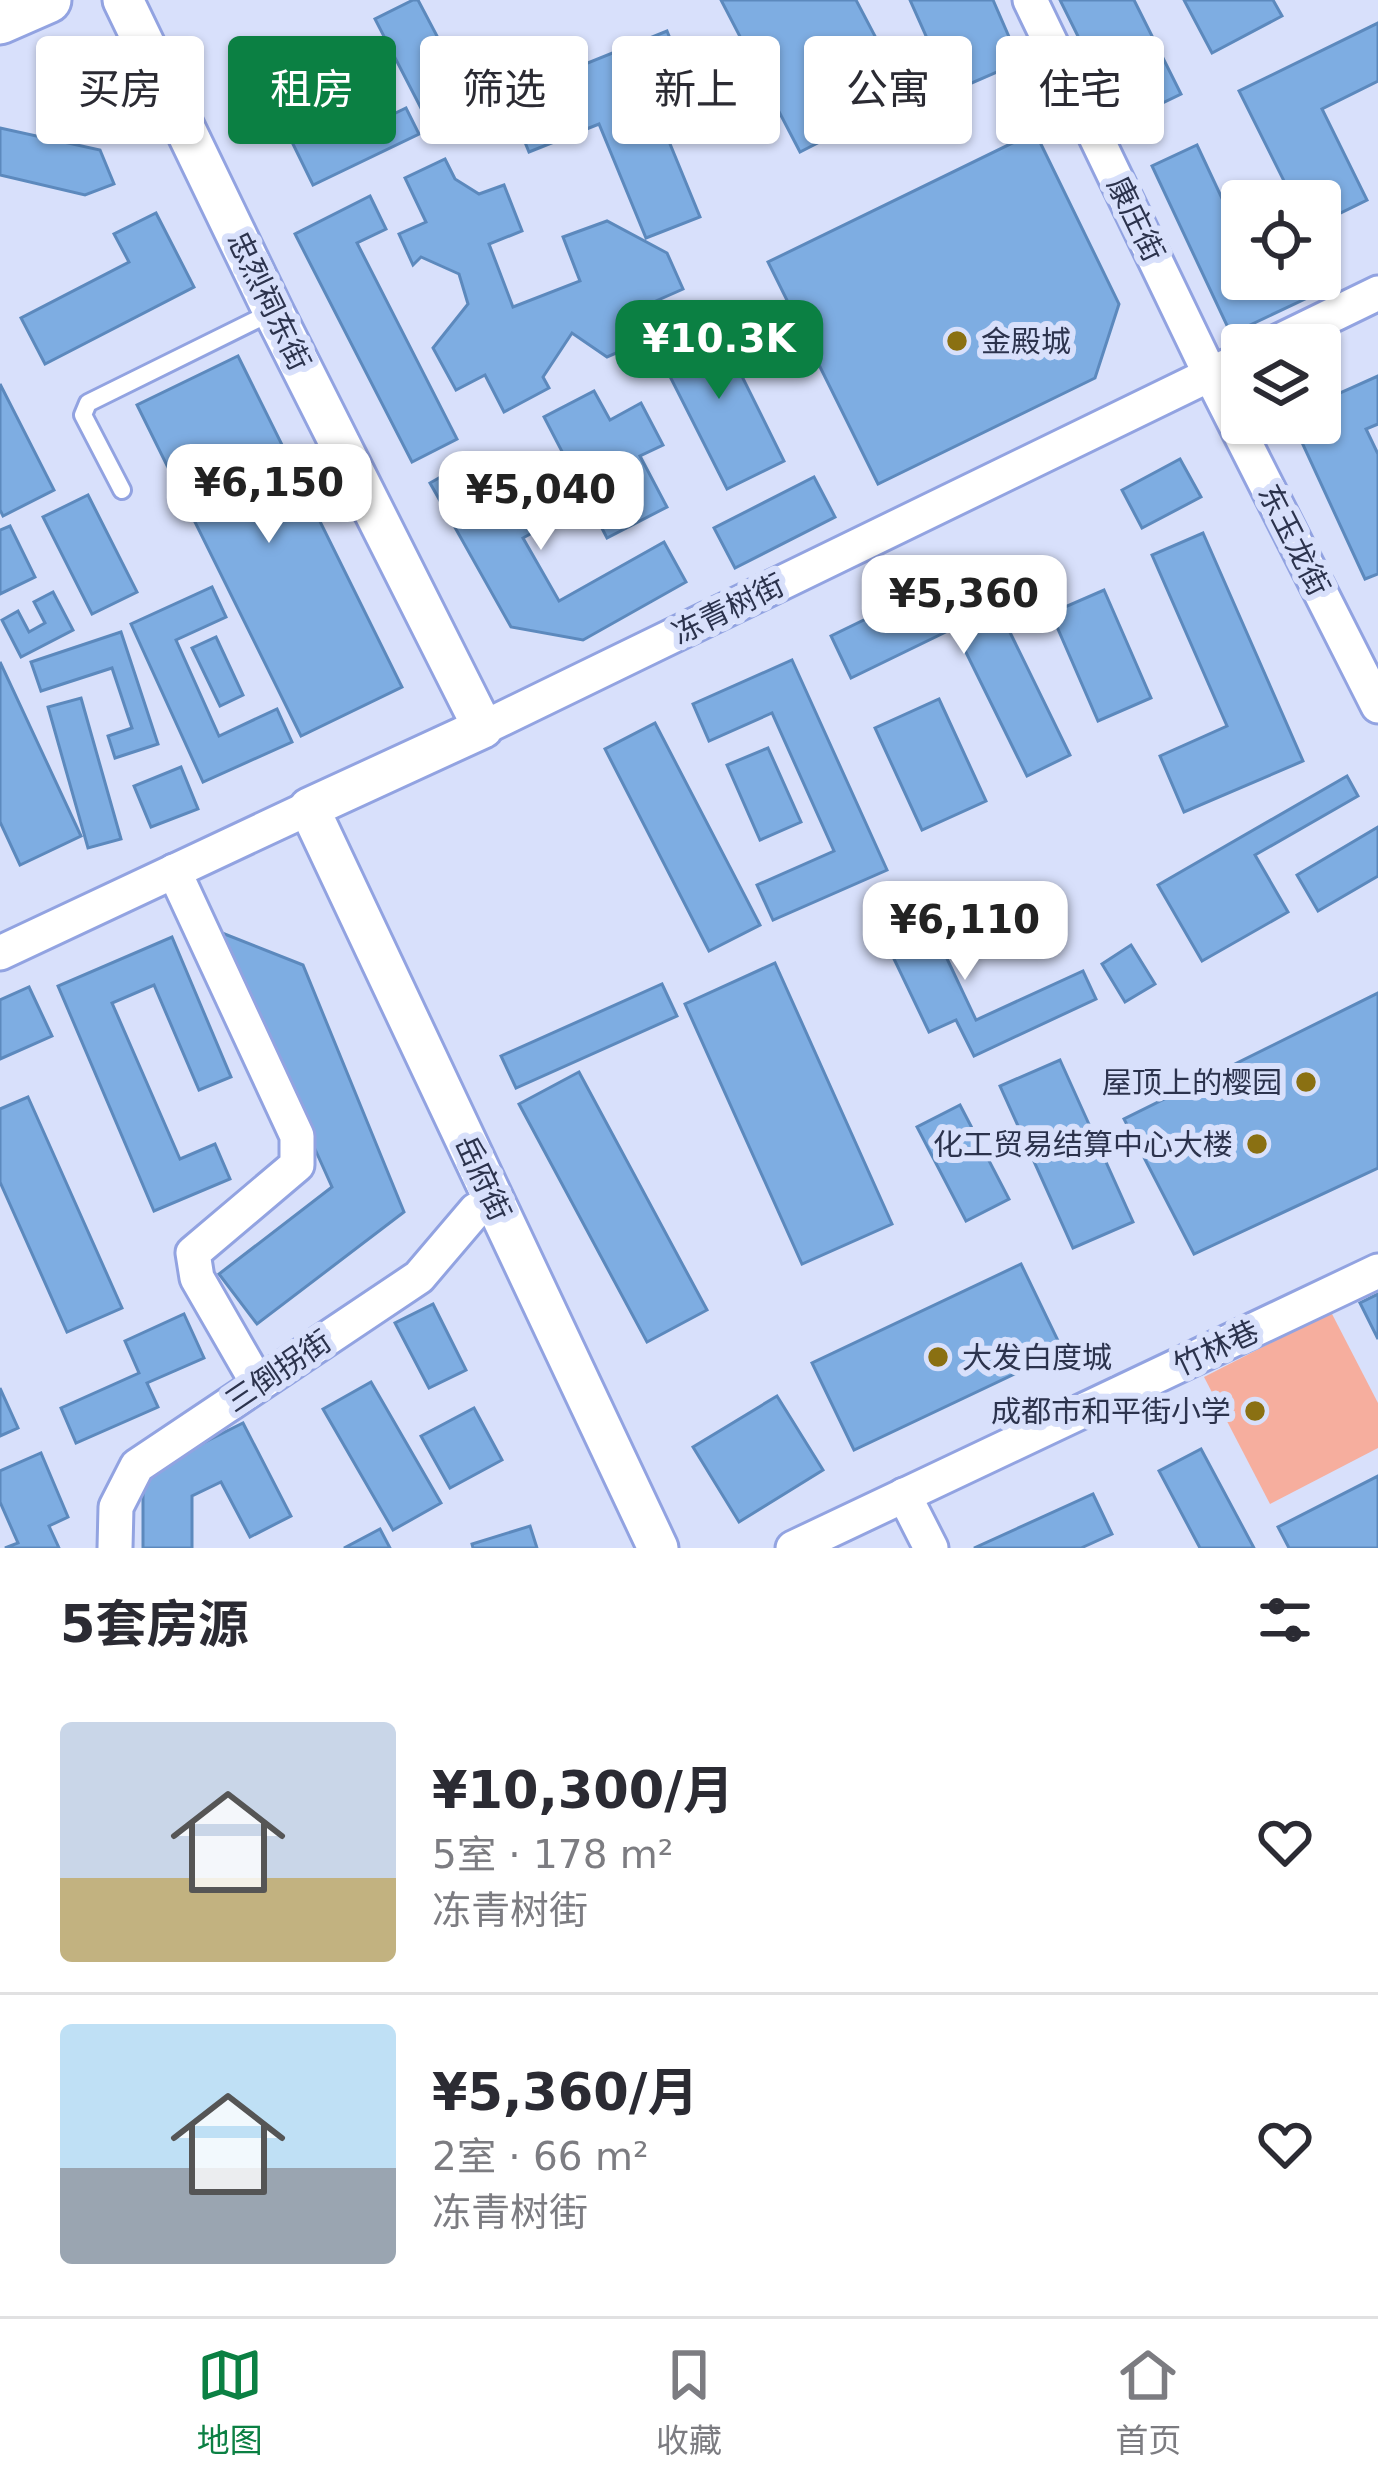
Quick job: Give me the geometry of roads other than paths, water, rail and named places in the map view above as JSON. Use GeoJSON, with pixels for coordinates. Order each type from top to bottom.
{"type":"FeatureCollection","features":[{"type":"Feature","properties":{"kind":"main road"},"geometry":{"type":"LineString","coordinates":[[0,21],[48,0]]}},
{"type":"Feature","properties":{"kind":"street","name":"忠烈祠东街"},"geometry":{"type":"LineString","coordinates":[[123,0],[483,728]]}},
{"type":"Feature","properties":{"kind":"street","name":"康庄街"},"geometry":{"type":"LineString","coordinates":[[1030,0],[1210,374]]}},
{"type":"Feature","properties":{"kind":"street"},"geometry":{"type":"LineString","coordinates":[[1314,324],[1378,293]]}},
{"type":"Feature","properties":{"kind":"street","name":"冻青树街"},"geometry":{"type":"LineString","coordinates":[[309,808],[1221,369]]}},
{"type":"Feature","properties":{"kind":"street","name":"东玉龙街"},"geometry":{"type":"LineString","coordinates":[[1210,374],[1378,706]]}},
{"type":"Feature","properties":{"kind":"street"},"geometry":{"type":"LineString","coordinates":[[0,953],[309,808]]}},
{"type":"Feature","properties":{"kind":"street","name":"岳府街"},"geometry":{"type":"LineString","coordinates":[[309,808],[658,1548]]}},
{"type":"Feature","properties":{"kind":"street"},"geometry":{"type":"LineString","coordinates":[[174,871],[297,1136],[297,1165],[193,1253],[196,1278],[258,1384]]}},
{"type":"Feature","properties":{"kind":"street","name":"三倒拐街"},"geometry":{"type":"LineString","coordinates":[[115,1548],[116,1507],[136,1466],[419,1276],[476,1210]]}},
{"type":"Feature","properties":{"kind":"street","name":"竹林巷"},"geometry":{"type":"LineString","coordinates":[[793,1548],[1378,1271]]}},
{"type":"Feature","properties":{"kind":"street"},"geometry":{"type":"LineString","coordinates":[[904,1496],[931,1548]]}},
{"type":"Feature","properties":{"kind":"lane"},"geometry":{"type":"LineString","coordinates":[[122,490],[83,415],[88,403],[273,311]]}},
{"type":"Feature","properties":{"kind":"place","name":"金殿城"},"geometry":{"type":"Point","coordinates":[957,341]}},
{"type":"Feature","properties":{"kind":"place","name":"屋顶上的樱园"},"geometry":{"type":"Point","coordinates":[1306,1082]}},
{"type":"Feature","properties":{"kind":"place","name":"化工贸易结算中心大楼"},"geometry":{"type":"Point","coordinates":[1257,1144]}},
{"type":"Feature","properties":{"kind":"place","name":"大发白度城"},"geometry":{"type":"Point","coordinates":[938,1357]}},
{"type":"Feature","properties":{"kind":"place","name":"成都市和平街小学"},"geometry":{"type":"Point","coordinates":[1255,1411]}}]}
